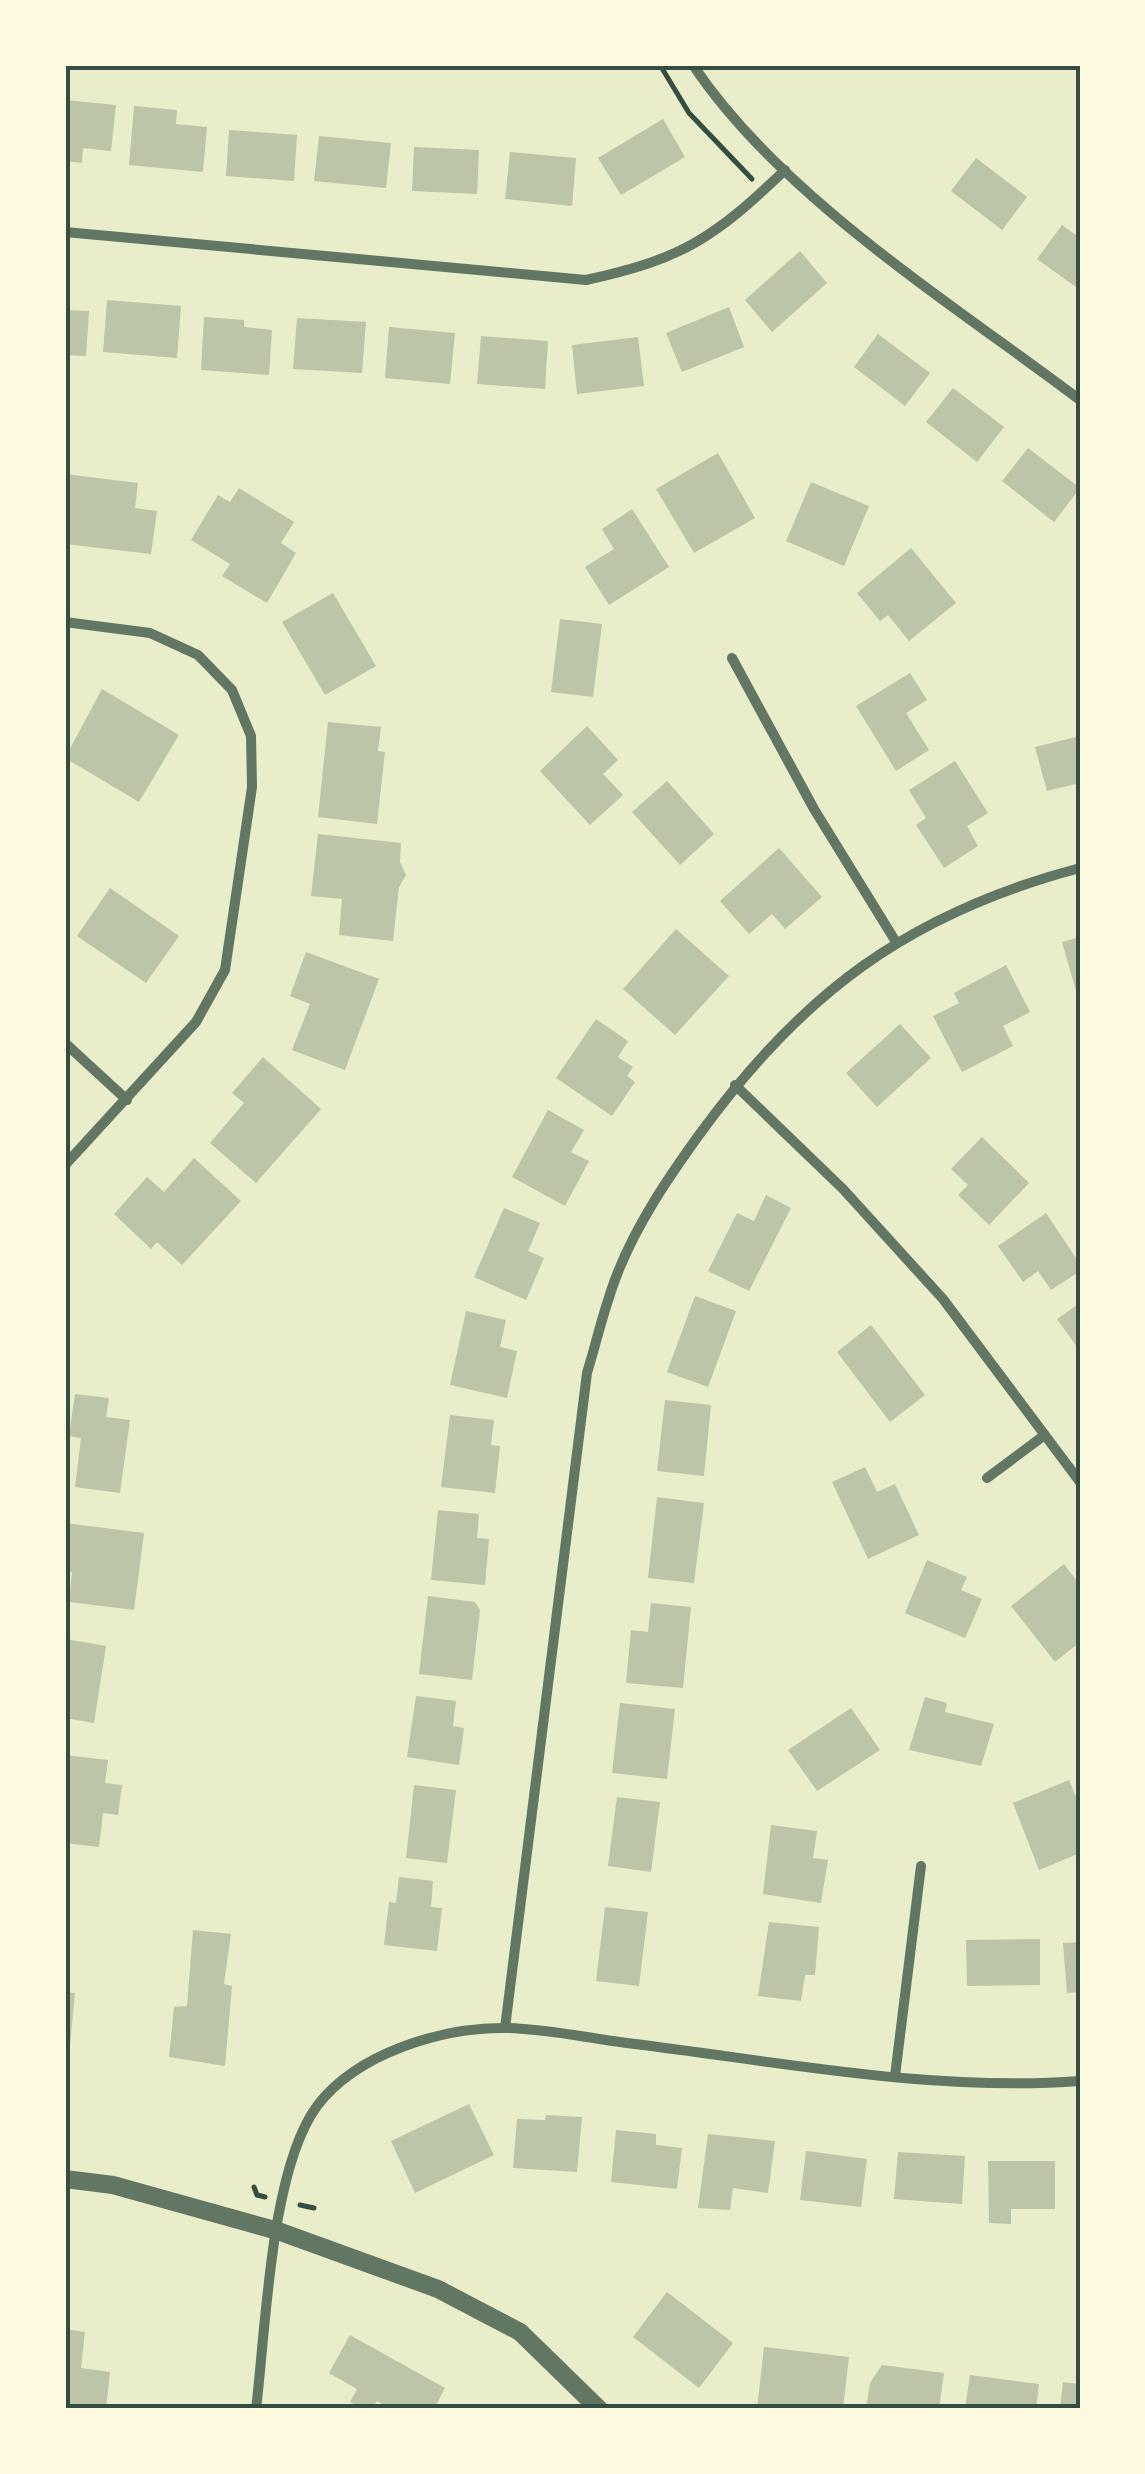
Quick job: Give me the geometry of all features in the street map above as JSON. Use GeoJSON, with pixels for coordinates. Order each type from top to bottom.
{"type":"FeatureCollection","features":[{"type":"Feature","properties":{"kind":"street"},"geometry":{"type":"LineString","coordinates":[[692,65],[742,128],[785,170],[868,240],[1080,400]]}},
{"type":"Feature","properties":{"kind":"street"},"geometry":{"type":"LineString","coordinates":[[65,232],[586,280],[650,266],[703,241],[785,170]]}},
{"type":"Feature","properties":{"kind":"street"},"geometry":{"type":"LineString","coordinates":[[65,622],[150,633],[198,654],[232,690],[251,736],[252,787],[225,970],[196,1022],[65,1165]]}},
{"type":"Feature","properties":{"kind":"street"},"geometry":{"type":"LineString","coordinates":[[732,658],[814,809],[896,942]]}},
{"type":"Feature","properties":{"kind":"street"},"geometry":{"type":"LineString","coordinates":[[505,2028],[586,1373],[618,1272],[660,1189],[735,1085],[779,1034],[896,942],[983,897],[1080,868]]}},
{"type":"Feature","properties":{"kind":"street"},"geometry":{"type":"LineString","coordinates":[[65,1043],[127,1100]]}},
{"type":"Feature","properties":{"kind":"street"},"geometry":{"type":"LineString","coordinates":[[735,1085],[843,1188],[943,1300],[1042,1437],[1080,1482]]}},
{"type":"Feature","properties":{"kind":"street"},"geometry":{"type":"LineString","coordinates":[[987,1478],[1042,1437]]}},
{"type":"Feature","properties":{"kind":"street"},"geometry":{"type":"LineString","coordinates":[[896,2076],[921,1866]]}},
{"type":"Feature","properties":{"kind":"street"},"geometry":{"type":"LineString","coordinates":[[256,2409],[289,2168],[316,2107],[361,2064],[407,2044],[505,2028],[896,2076],[1028,2085],[1080,2081]]}},
{"type":"Feature","properties":{"kind":"street"},"geometry":{"type":"LineString","coordinates":[[65,2179],[113,2185],[278,2230],[438,2289],[520,2332],[600,2409]]}},
{"type":"Feature","properties":{"kind":"path"},"geometry":{"type":"LineString","coordinates":[[660,65],[689,113],[763,191]]}},
{"type":"Feature","properties":{"kind":"building"},"geometry":{"type":"Polygon","coordinates":[[[65,100],[116,105],[111,151],[83,148],[82,163],[65,161],[65,100]]]}},
{"type":"Feature","properties":{"kind":"building"},"geometry":{"type":"Polygon","coordinates":[[[134,106],[177,110],[176,124],[207,127],[203,172],[129,165],[134,106]]]}},
{"type":"Feature","properties":{"kind":"building"},"geometry":{"type":"Polygon","coordinates":[[[663,119],[685,157],[621,195],[598,158],[663,119]]]}},
{"type":"Feature","properties":{"kind":"building"},"geometry":{"type":"Polygon","coordinates":[[[229,130],[297,135],[294,181],[226,176],[229,130]]]}},
{"type":"Feature","properties":{"kind":"building"},"geometry":{"type":"Polygon","coordinates":[[[319,136],[391,143],[386,188],[314,181],[319,136]]]}},
{"type":"Feature","properties":{"kind":"building"},"geometry":{"type":"Polygon","coordinates":[[[414,147],[479,150],[477,194],[412,191],[414,147]]]}},
{"type":"Feature","properties":{"kind":"building"},"geometry":{"type":"Polygon","coordinates":[[[510,152],[576,158],[572,206],[505,199],[510,152]]]}},
{"type":"Feature","properties":{"kind":"building"},"geometry":{"type":"Polygon","coordinates":[[[976,158],[1027,197],[1002,230],[951,191],[976,158]]]}},
{"type":"Feature","properties":{"kind":"building"},"geometry":{"type":"Polygon","coordinates":[[[1062,225],[1080,238],[1080,290],[1037,259],[1062,225]]]}},
{"type":"Feature","properties":{"kind":"building"},"geometry":{"type":"Polygon","coordinates":[[[800,251],[827,283],[772,332],[745,300],[800,251]]]}},
{"type":"Feature","properties":{"kind":"building"},"geometry":{"type":"Polygon","coordinates":[[[107,300],[181,306],[177,358],[103,352],[107,300]]]}},
{"type":"Feature","properties":{"kind":"building"},"geometry":{"type":"Polygon","coordinates":[[[729,307],[744,347],[682,372],[666,333],[729,307]]]}},
{"type":"Feature","properties":{"kind":"building"},"geometry":{"type":"Polygon","coordinates":[[[65,310],[89,311],[86,356],[65,355],[65,310]]]}},
{"type":"Feature","properties":{"kind":"building"},"geometry":{"type":"Polygon","coordinates":[[[204,317],[244,320],[244,327],[272,330],[269,375],[201,370],[204,317]]]}},
{"type":"Feature","properties":{"kind":"building"},"geometry":{"type":"Polygon","coordinates":[[[297,318],[366,322],[362,373],[293,369],[297,318]]]}},
{"type":"Feature","properties":{"kind":"building"},"geometry":{"type":"Polygon","coordinates":[[[389,327],[455,333],[450,384],[385,378],[389,327]]]}},
{"type":"Feature","properties":{"kind":"building"},"geometry":{"type":"Polygon","coordinates":[[[878,334],[930,373],[905,406],[854,367],[878,334]]]}},
{"type":"Feature","properties":{"kind":"building"},"geometry":{"type":"Polygon","coordinates":[[[481,336],[548,341],[545,389],[477,384],[481,336]]]}},
{"type":"Feature","properties":{"kind":"building"},"geometry":{"type":"Polygon","coordinates":[[[638,337],[644,386],[577,394],[572,345],[638,337]]]}},
{"type":"Feature","properties":{"kind":"building"},"geometry":{"type":"Polygon","coordinates":[[[953,388],[1004,427],[977,462],[926,422],[953,388]]]}},
{"type":"Feature","properties":{"kind":"building"},"geometry":{"type":"Polygon","coordinates":[[[1028,448],[1080,488],[1054,522],[1002,481],[1028,448]]]}},
{"type":"Feature","properties":{"kind":"building"},"geometry":{"type":"Polygon","coordinates":[[[718,453],[755,518],[694,553],[656,489],[718,453]]]}},
{"type":"Feature","properties":{"kind":"building"},"geometry":{"type":"Polygon","coordinates":[[[65,474],[138,483],[135,508],[157,511],[151,554],[65,544],[65,474]]]}},
{"type":"Feature","properties":{"kind":"building"},"geometry":{"type":"Polygon","coordinates":[[[811,482],[869,506],[844,566],[786,541],[811,482]]]}},
{"type":"Feature","properties":{"kind":"building"},"geometry":{"type":"Polygon","coordinates":[[[239,488],[294,522],[281,543],[296,553],[267,603],[222,576],[230,564],[191,540],[218,495],[230,502],[239,488]]]}},
{"type":"Feature","properties":{"kind":"building"},"geometry":{"type":"Polygon","coordinates":[[[632,509],[669,567],[609,605],[585,567],[614,549],[602,529],[632,509]]]}},
{"type":"Feature","properties":{"kind":"building"},"geometry":{"type":"Polygon","coordinates":[[[911,548],[956,603],[909,641],[888,615],[880,621],[857,593],[911,548]]]}},
{"type":"Feature","properties":{"kind":"building"},"geometry":{"type":"Polygon","coordinates":[[[333,593],[376,666],[325,695],[282,622],[333,593]]]}},
{"type":"Feature","properties":{"kind":"building"},"geometry":{"type":"Polygon","coordinates":[[[560,619],[602,624],[593,697],[551,692],[560,619]]]}},
{"type":"Feature","properties":{"kind":"building"},"geometry":{"type":"Polygon","coordinates":[[[910,673],[927,700],[906,713],[929,750],[896,771],[856,706],[910,673]]]}},
{"type":"Feature","properties":{"kind":"building"},"geometry":{"type":"Polygon","coordinates":[[[102,689],[179,735],[139,802],[65,758],[102,689]]]}},
{"type":"Feature","properties":{"kind":"building"},"geometry":{"type":"Polygon","coordinates":[[[328,722],[381,727],[378,751],[385,752],[377,824],[318,817],[328,722]]]}},
{"type":"Feature","properties":{"kind":"building"},"geometry":{"type":"Polygon","coordinates":[[[587,726],[618,760],[603,774],[623,795],[590,825],[540,771],[587,726]]]}},
{"type":"Feature","properties":{"kind":"building"},"geometry":{"type":"Polygon","coordinates":[[[1080,736],[1080,783],[1047,791],[1035,747],[1080,736]]]}},
{"type":"Feature","properties":{"kind":"building"},"geometry":{"type":"Polygon","coordinates":[[[955,761],[988,813],[967,826],[978,846],[944,868],[916,825],[926,818],[909,790],[955,761]]]}},
{"type":"Feature","properties":{"kind":"building"},"geometry":{"type":"Polygon","coordinates":[[[667,781],[714,834],[680,865],[632,812],[667,781]]]}},
{"type":"Feature","properties":{"kind":"building"},"geometry":{"type":"Polygon","coordinates":[[[318,834],[401,843],[400,862],[406,875],[399,887],[393,941],[339,935],[342,899],[311,896],[318,834]]]}},
{"type":"Feature","properties":{"kind":"building"},"geometry":{"type":"Polygon","coordinates":[[[779,848],[822,897],[785,929],[772,914],[749,934],[720,901],[779,848]]]}},
{"type":"Feature","properties":{"kind":"building"},"geometry":{"type":"Polygon","coordinates":[[[110,888],[179,936],[146,983],[77,936],[110,888]]]}},
{"type":"Feature","properties":{"kind":"building"},"geometry":{"type":"Polygon","coordinates":[[[676,929],[729,976],[675,1035],[623,989],[676,929]]]}},
{"type":"Feature","properties":{"kind":"building"},"geometry":{"type":"Polygon","coordinates":[[[1080,937],[1080,1001],[1079,1001],[1062,942],[1080,937]]]}},
{"type":"Feature","properties":{"kind":"building"},"geometry":{"type":"Polygon","coordinates":[[[306,952],[379,979],[345,1070],[292,1050],[310,1004],[290,996],[306,952]]]}},
{"type":"Feature","properties":{"kind":"building"},"geometry":{"type":"Polygon","coordinates":[[[1006,965],[1030,1012],[1003,1026],[1013,1046],[962,1072],[933,1016],[959,1003],[954,993],[1006,965]]]}},
{"type":"Feature","properties":{"kind":"building"},"geometry":{"type":"Polygon","coordinates":[[[596,1019],[628,1041],[618,1057],[633,1067],[627,1076],[635,1082],[612,1116],[556,1078],[596,1019]]]}},
{"type":"Feature","properties":{"kind":"building"},"geometry":{"type":"Polygon","coordinates":[[[900,1024],[931,1058],[877,1107],[846,1073],[900,1024]]]}},
{"type":"Feature","properties":{"kind":"building"},"geometry":{"type":"Polygon","coordinates":[[[263,1057],[321,1109],[256,1183],[210,1143],[244,1103],[232,1093],[263,1057]]]}},
{"type":"Feature","properties":{"kind":"building"},"geometry":{"type":"Polygon","coordinates":[[[548,1110],[584,1130],[571,1152],[589,1161],[565,1206],[512,1177],[548,1110]]]}},
{"type":"Feature","properties":{"kind":"building"},"geometry":{"type":"Polygon","coordinates":[[[982,1137],[1029,1183],[989,1225],[958,1195],[968,1185],[951,1169],[982,1137]]]}},
{"type":"Feature","properties":{"kind":"building"},"geometry":{"type":"Polygon","coordinates":[[[194,1158],[241,1201],[182,1265],[157,1242],[151,1249],[114,1214],[147,1177],[164,1192],[194,1158]]]}},
{"type":"Feature","properties":{"kind":"building"},"geometry":{"type":"Polygon","coordinates":[[[766,1195],[791,1208],[749,1291],[708,1271],[737,1213],[754,1221],[766,1195]]]}},
{"type":"Feature","properties":{"kind":"building"},"geometry":{"type":"Polygon","coordinates":[[[504,1208],[540,1223],[528,1251],[544,1258],[526,1300],[474,1277],[504,1208]]]}},
{"type":"Feature","properties":{"kind":"building"},"geometry":{"type":"Polygon","coordinates":[[[1046,1213],[1080,1264],[1080,1271],[1051,1290],[1038,1271],[1023,1282],[998,1246],[1046,1213]]]}},
{"type":"Feature","properties":{"kind":"building"},"geometry":{"type":"Polygon","coordinates":[[[695,1296],[736,1311],[708,1387],[667,1372],[695,1296]]]}},
{"type":"Feature","properties":{"kind":"building"},"geometry":{"type":"Polygon","coordinates":[[[1080,1303],[1080,1351],[1057,1319],[1080,1303]]]}},
{"type":"Feature","properties":{"kind":"building"},"geometry":{"type":"Polygon","coordinates":[[[466,1311],[506,1320],[500,1347],[517,1351],[507,1398],[450,1385],[466,1311]]]}},
{"type":"Feature","properties":{"kind":"building"},"geometry":{"type":"Polygon","coordinates":[[[871,1325],[925,1395],[890,1422],[837,1352],[871,1325]]]}},
{"type":"Feature","properties":{"kind":"building"},"geometry":{"type":"Polygon","coordinates":[[[75,1394],[109,1398],[106,1417],[130,1420],[120,1493],[75,1487],[81,1438],[69,1436],[75,1394]]]}},
{"type":"Feature","properties":{"kind":"building"},"geometry":{"type":"Polygon","coordinates":[[[665,1400],[711,1405],[704,1476],[657,1471],[665,1400]]]}},
{"type":"Feature","properties":{"kind":"building"},"geometry":{"type":"Polygon","coordinates":[[[450,1415],[494,1420],[491,1445],[500,1446],[495,1493],[441,1487],[450,1415]]]}},
{"type":"Feature","properties":{"kind":"building"},"geometry":{"type":"Polygon","coordinates":[[[865,1467],[877,1492],[895,1484],[919,1535],[868,1559],[832,1482],[865,1467]]]}},
{"type":"Feature","properties":{"kind":"building"},"geometry":{"type":"Polygon","coordinates":[[[657,1497],[704,1503],[694,1583],[648,1578],[657,1497]]]}},
{"type":"Feature","properties":{"kind":"building"},"geometry":{"type":"Polygon","coordinates":[[[438,1510],[479,1514],[477,1538],[489,1539],[485,1585],[431,1580],[438,1510]]]}},
{"type":"Feature","properties":{"kind":"building"},"geometry":{"type":"Polygon","coordinates":[[[65,1523],[144,1533],[134,1610],[69,1602],[72,1572],[65,1571],[65,1523]]]}},
{"type":"Feature","properties":{"kind":"building"},"geometry":{"type":"Polygon","coordinates":[[[927,1560],[967,1577],[961,1590],[982,1599],[965,1638],[905,1613],[927,1560]]]}},
{"type":"Feature","properties":{"kind":"building"},"geometry":{"type":"Polygon","coordinates":[[[1064,1564],[1080,1585],[1076,1611],[1080,1642],[1055,1662],[1011,1606],[1064,1564]]]}},
{"type":"Feature","properties":{"kind":"building"},"geometry":{"type":"Polygon","coordinates":[[[428,1596],[475,1602],[480,1610],[472,1680],[419,1674],[428,1596]]]}},
{"type":"Feature","properties":{"kind":"building"},"geometry":{"type":"Polygon","coordinates":[[[651,1603],[691,1607],[683,1688],[626,1683],[631,1630],[648,1632],[651,1603]]]}},
{"type":"Feature","properties":{"kind":"building"},"geometry":{"type":"Polygon","coordinates":[[[65,1639],[106,1646],[94,1723],[65,1718],[65,1639]]]}},
{"type":"Feature","properties":{"kind":"building"},"geometry":{"type":"Polygon","coordinates":[[[416,1696],[456,1701],[453,1726],[464,1728],[459,1765],[407,1757],[416,1696]]]}},
{"type":"Feature","properties":{"kind":"building"},"geometry":{"type":"Polygon","coordinates":[[[925,1697],[947,1703],[945,1712],[994,1724],[981,1766],[909,1750],[925,1697]]]}},
{"type":"Feature","properties":{"kind":"building"},"geometry":{"type":"Polygon","coordinates":[[[620,1703],[675,1709],[667,1779],[612,1773],[620,1703]]]}},
{"type":"Feature","properties":{"kind":"building"},"geometry":{"type":"Polygon","coordinates":[[[851,1708],[880,1750],[817,1791],[788,1750],[851,1708]]]}},
{"type":"Feature","properties":{"kind":"building"},"geometry":{"type":"Polygon","coordinates":[[[65,1755],[108,1760],[105,1783],[122,1785],[118,1815],[103,1813],[99,1847],[65,1843],[65,1755]]]}},
{"type":"Feature","properties":{"kind":"building"},"geometry":{"type":"Polygon","coordinates":[[[1069,1780],[1080,1807],[1080,1853],[1039,1870],[1013,1803],[1069,1780]]]}},
{"type":"Feature","properties":{"kind":"building"},"geometry":{"type":"Polygon","coordinates":[[[414,1785],[456,1790],[447,1863],[406,1858],[414,1785]]]}},
{"type":"Feature","properties":{"kind":"building"},"geometry":{"type":"Polygon","coordinates":[[[617,1797],[660,1802],[651,1872],[608,1866],[617,1797]]]}},
{"type":"Feature","properties":{"kind":"building"},"geometry":{"type":"Polygon","coordinates":[[[771,1825],[817,1831],[813,1858],[828,1860],[821,1903],[763,1894],[771,1825]]]}},
{"type":"Feature","properties":{"kind":"building"},"geometry":{"type":"Polygon","coordinates":[[[399,1877],[433,1881],[431,1907],[442,1908],[437,1951],[384,1945],[389,1902],[396,1903],[399,1877]]]}},
{"type":"Feature","properties":{"kind":"building"},"geometry":{"type":"Polygon","coordinates":[[[605,1907],[648,1912],[639,1986],[596,1981],[605,1907]]]}},
{"type":"Feature","properties":{"kind":"building"},"geometry":{"type":"Polygon","coordinates":[[[769,1922],[819,1927],[815,1975],[805,1975],[801,2001],[758,1996],[769,1922]]]}},
{"type":"Feature","properties":{"kind":"building"},"geometry":{"type":"Polygon","coordinates":[[[193,1930],[231,1934],[224,1984],[232,1986],[225,2066],[169,2057],[174,2007],[187,2006],[193,1930]]]}},
{"type":"Feature","properties":{"kind":"building"},"geometry":{"type":"Polygon","coordinates":[[[1040,1939],[1040,1985],[967,1986],[966,1940],[1040,1939]]]}},
{"type":"Feature","properties":{"kind":"building"},"geometry":{"type":"Polygon","coordinates":[[[1080,1942],[1080,1992],[1067,1993],[1063,1943],[1080,1942]]]}},
{"type":"Feature","properties":{"kind":"building"},"geometry":{"type":"Polygon","coordinates":[[[65,1992],[75,1993],[68,2066],[65,2066],[65,1992]]]}},
{"type":"Feature","properties":{"kind":"building"},"geometry":{"type":"Polygon","coordinates":[[[469,2104],[494,2155],[415,2193],[391,2141],[469,2104]]]}},
{"type":"Feature","properties":{"kind":"building"},"geometry":{"type":"Polygon","coordinates":[[[546,2115],[582,2117],[577,2172],[513,2168],[517,2119],[545,2120],[546,2115]]]}},
{"type":"Feature","properties":{"kind":"building"},"geometry":{"type":"Polygon","coordinates":[[[616,2130],[656,2134],[656,2145],[682,2148],[677,2189],[611,2182],[616,2130]]]}},
{"type":"Feature","properties":{"kind":"building"},"geometry":{"type":"Polygon","coordinates":[[[708,2134],[775,2141],[768,2193],[733,2188],[730,2210],[698,2208],[708,2134]]]}},
{"type":"Feature","properties":{"kind":"building"},"geometry":{"type":"Polygon","coordinates":[[[806,2151],[867,2159],[861,2207],[800,2200],[806,2151]]]}},
{"type":"Feature","properties":{"kind":"building"},"geometry":{"type":"Polygon","coordinates":[[[898,2152],[965,2156],[962,2204],[894,2199],[898,2152]]]}},
{"type":"Feature","properties":{"kind":"building"},"geometry":{"type":"Polygon","coordinates":[[[988,2161],[1055,2161],[1055,2209],[1011,2209],[1011,2224],[989,2223],[988,2161]]]}},
{"type":"Feature","properties":{"kind":"building"},"geometry":{"type":"Polygon","coordinates":[[[667,2292],[733,2343],[699,2388],[633,2337],[667,2292]]]}},
{"type":"Feature","properties":{"kind":"building"},"geometry":{"type":"Polygon","coordinates":[[[65,2329],[85,2332],[81,2368],[110,2372],[106,2409],[65,2409],[65,2329]]]}},
{"type":"Feature","properties":{"kind":"building"},"geometry":{"type":"Polygon","coordinates":[[[350,2335],[445,2388],[434,2409],[391,2409],[377,2401],[372,2409],[363,2409],[350,2402],[357,2389],[329,2373],[350,2335]]]}},
{"type":"Feature","properties":{"kind":"building"},"geometry":{"type":"Polygon","coordinates":[[[764,2347],[849,2357],[843,2409],[757,2409],[764,2347]]]}},
{"type":"Feature","properties":{"kind":"building"},"geometry":{"type":"Polygon","coordinates":[[[882,2365],[944,2373],[939,2409],[866,2409],[870,2383],[882,2365]]]}},
{"type":"Feature","properties":{"kind":"building"},"geometry":{"type":"Polygon","coordinates":[[[970,2375],[1039,2384],[1036,2409],[965,2409],[970,2375]]]}},
{"type":"Feature","properties":{"kind":"building"},"geometry":{"type":"Polygon","coordinates":[[[1063,2382],[1080,2384],[1080,2409],[1060,2409],[1063,2382]]]}}]}
